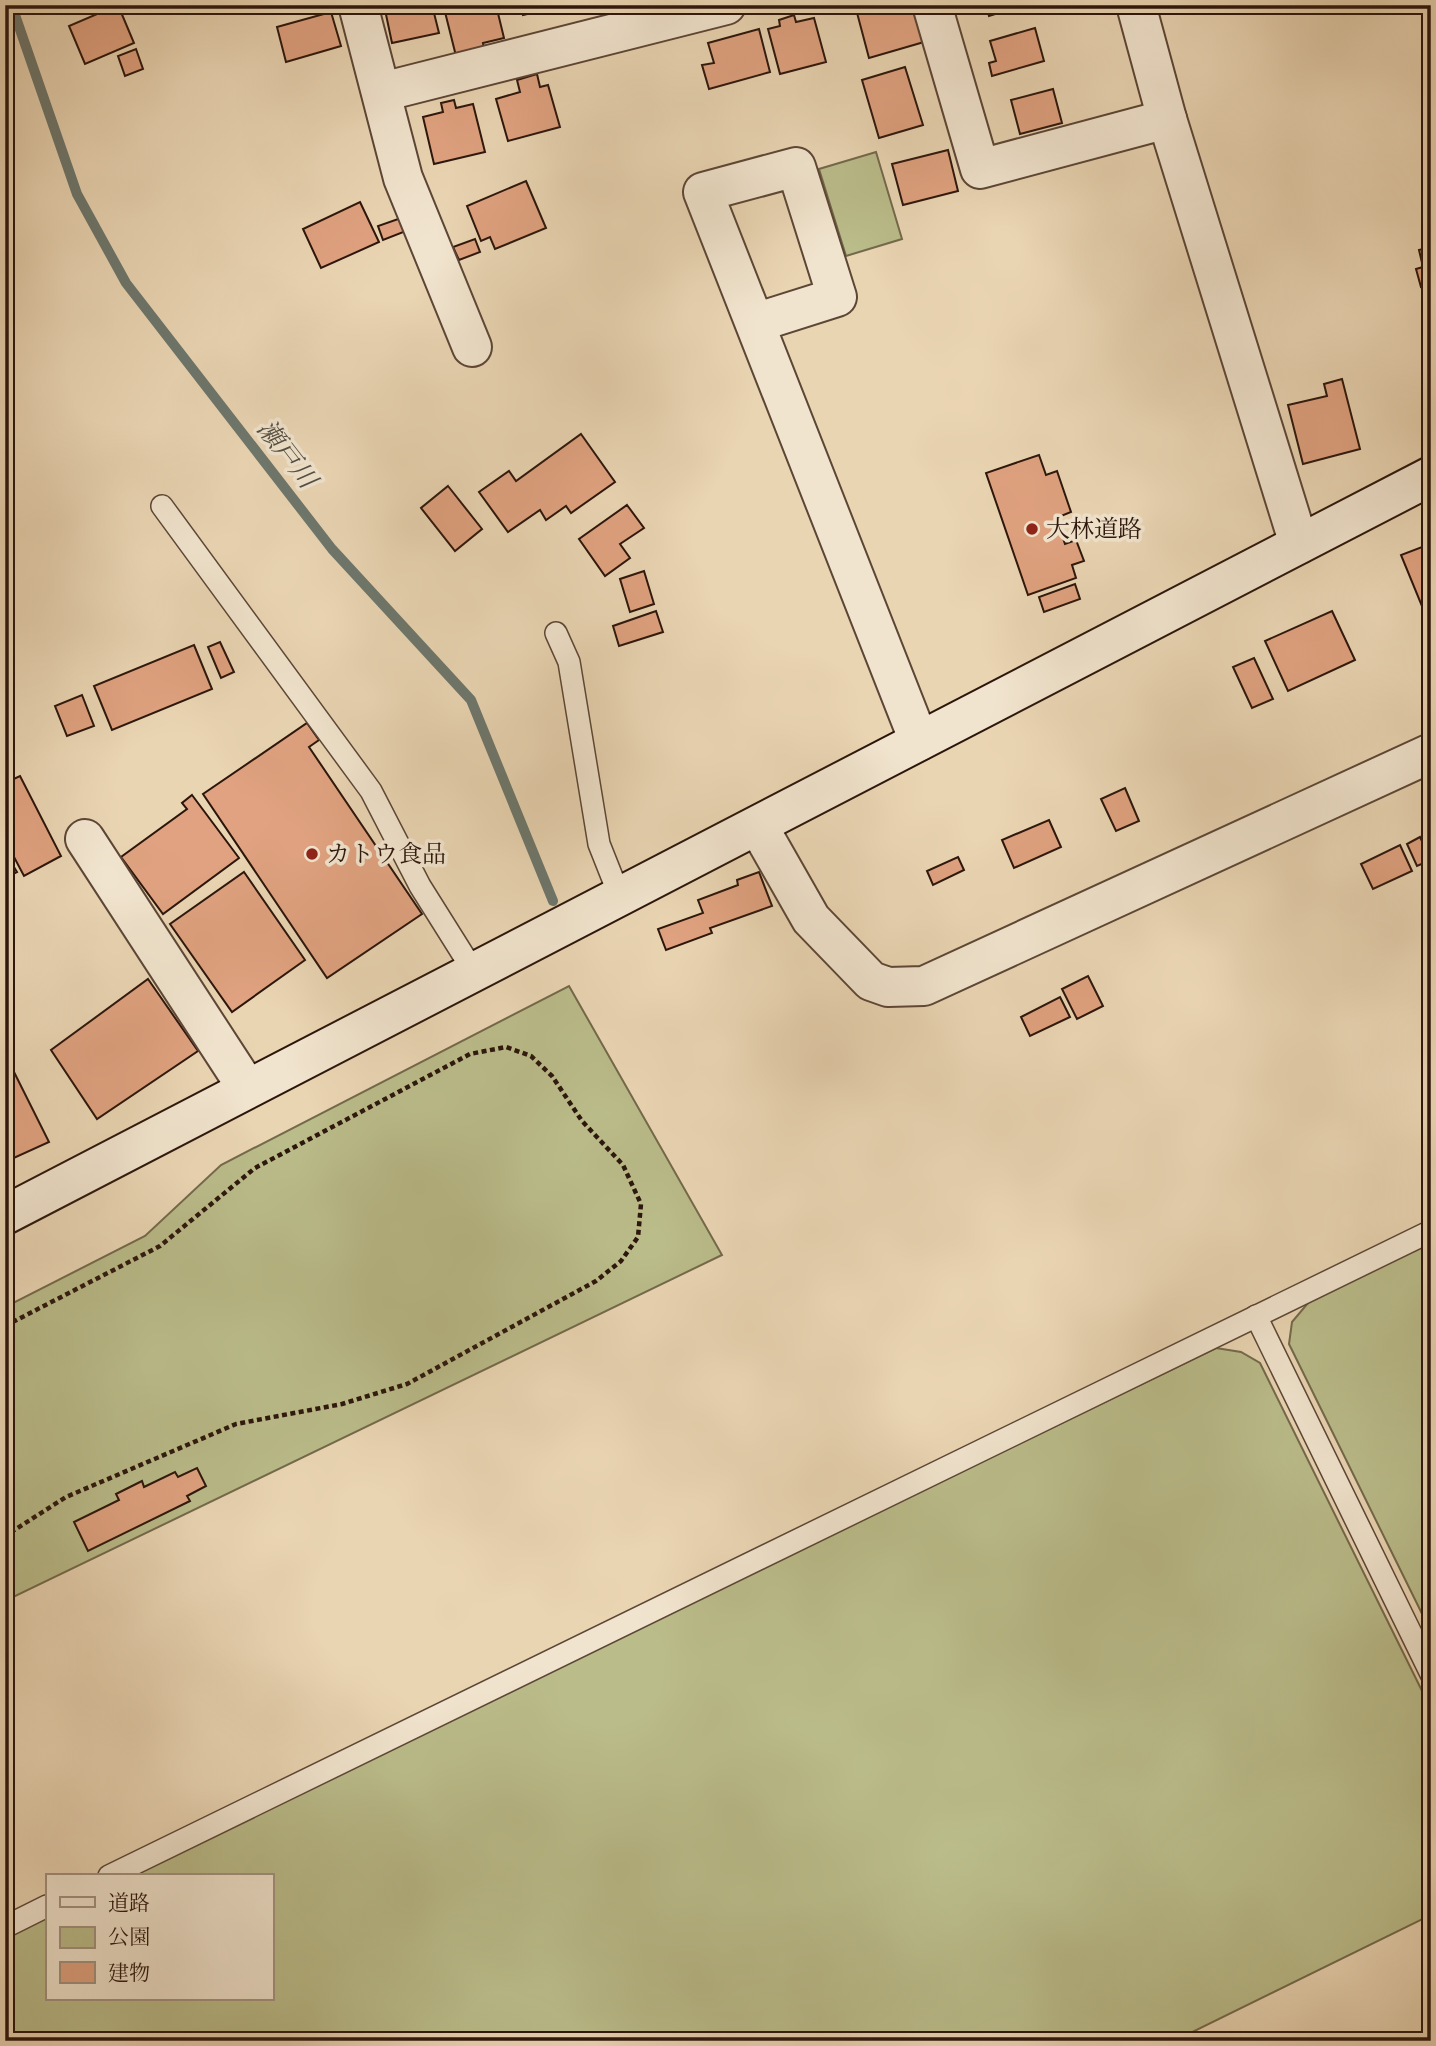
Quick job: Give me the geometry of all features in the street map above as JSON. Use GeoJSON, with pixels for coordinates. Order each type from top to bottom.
{"type":"FeatureCollection","features":[{"type":"Feature","properties":{"kind":"street"},"geometry":{"type":"LineString","coordinates":[[358,5],[402,178],[472,348]]}},
{"type":"Feature","properties":{"kind":"street"},"geometry":{"type":"LineString","coordinates":[[382,92],[726,5]]}},
{"type":"Feature","properties":{"kind":"street"},"geometry":{"type":"LineString","coordinates":[[932,5],[980,169],[1167,119]]}},
{"type":"Feature","properties":{"kind":"street"},"geometry":{"type":"LineString","coordinates":[[1136,5],[1167,119],[1299,544]]}},
{"type":"Feature","properties":{"kind":"street"},"geometry":{"type":"LineString","coordinates":[[755,323],[919,741]]}},
{"type":"Feature","properties":{"kind":"street"},"geometry":{"type":"LineString","coordinates":[[5,1215],[1431,475]]}},
{"type":"Feature","properties":{"kind":"street"},"geometry":{"type":"LineString","coordinates":[[758,825],[811,919],[871,981],[888,987],[923,986],[1431,753]]}},
{"type":"Feature","properties":{"kind":"street"},"geometry":{"type":"LineString","coordinates":[[85,839],[247,1088]]}},
{"type":"Feature","properties":{"kind":"lane"},"geometry":{"type":"LineString","coordinates":[[162,506],[371,791],[420,886],[474,972]]}},
{"type":"Feature","properties":{"kind":"lane"},"geometry":{"type":"LineString","coordinates":[[556,633],[569,662],[599,844],[621,897]]}},
{"type":"Feature","properties":{"kind":"lane"},"geometry":{"type":"LineString","coordinates":[[113,1874],[1431,1231]]}},
{"type":"Feature","properties":{"kind":"lane"},"geometry":{"type":"LineString","coordinates":[[1255,1316],[1431,1674]]}},
{"type":"Feature","properties":{"kind":"lane"},"geometry":{"type":"LineString","coordinates":[[5,1927],[46,1906]]}},
{"type":"Feature","properties":{"kind":"path"},"geometry":{"type":"LineString","coordinates":[[5,1326],[160,1246],[255,1168],[470,1054],[506,1047],[531,1056],[552,1076],[582,1121],[623,1165],[641,1204],[638,1237],[621,1261],[596,1281],[407,1384],[342,1404],[236,1424],[66,1497],[5,1536]]}},
{"type":"Feature","properties":{"kind":"green space"},"geometry":{"type":"Polygon","coordinates":[[[876,152],[902,239],[846,256],[819,169],[876,152]]]}},
{"type":"Feature","properties":{"kind":"green space"},"geometry":{"type":"Polygon","coordinates":[[[569,986],[722,1255],[5,1601],[5,1307],[145,1236],[221,1165],[569,986]]]}},
{"type":"Feature","properties":{"kind":"green space"},"geometry":{"type":"Polygon","coordinates":[[[1431,1240],[1431,1632],[1289,1344],[1292,1322],[1313,1297],[1431,1240]]]}},
{"type":"Feature","properties":{"kind":"green space"},"geometry":{"type":"Polygon","coordinates":[[[1216,1348],[1241,1352],[1260,1363],[1431,1709],[1431,1915],[1174,2041],[5,2041],[5,1936],[46,1916],[46,2000],[273,2000],[273,1874],[133,1874],[1216,1348]]]}},
{"type":"Feature","properties":{"kind":"building"},"geometry":{"type":"Polygon","coordinates":[[[118,5],[134,43],[85,64],[69,26],[118,5]]]}},
{"type":"Feature","properties":{"kind":"building"},"geometry":{"type":"Polygon","coordinates":[[[384,5],[432,5],[439,33],[392,43],[384,5]]]}},
{"type":"Feature","properties":{"kind":"building"},"geometry":{"type":"Polygon","coordinates":[[[456,5],[496,5],[504,38],[483,43],[484,49],[456,56],[444,8],[456,5]]]}},
{"type":"Feature","properties":{"kind":"building"},"geometry":{"type":"Polygon","coordinates":[[[521,5],[566,5],[523,15],[521,5]]]}},
{"type":"Feature","properties":{"kind":"building"},"geometry":{"type":"Polygon","coordinates":[[[869,5],[891,5],[892,9],[914,5],[924,42],[869,58],[856,9],[869,5]]]}},
{"type":"Feature","properties":{"kind":"building"},"geometry":{"type":"Polygon","coordinates":[[[986,5],[1024,5],[989,16],[986,5]]]}},
{"type":"Feature","properties":{"kind":"building"},"geometry":{"type":"Polygon","coordinates":[[[331,12],[341,46],[286,62],[277,27],[331,12]]]}},
{"type":"Feature","properties":{"kind":"building"},"geometry":{"type":"Polygon","coordinates":[[[794,15],[796,22],[814,18],[826,62],[780,74],[768,29],[780,26],[779,20],[794,15]]]}},
{"type":"Feature","properties":{"kind":"building"},"geometry":{"type":"Polygon","coordinates":[[[1035,28],[1044,61],[992,76],[989,63],[996,61],[990,41],[1035,28]]]}},
{"type":"Feature","properties":{"kind":"building"},"geometry":{"type":"Polygon","coordinates":[[[759,29],[770,72],[709,89],[702,65],[714,63],[708,43],[759,29]]]}},
{"type":"Feature","properties":{"kind":"building"},"geometry":{"type":"Polygon","coordinates":[[[136,49],[143,69],[125,76],[118,56],[136,49]]]}},
{"type":"Feature","properties":{"kind":"building"},"geometry":{"type":"Polygon","coordinates":[[[905,67],[923,125],[879,138],[862,80],[905,67]]]}},
{"type":"Feature","properties":{"kind":"building"},"geometry":{"type":"Polygon","coordinates":[[[537,74],[540,87],[548,85],[560,127],[508,141],[496,99],[520,92],[517,80],[537,74]]]}},
{"type":"Feature","properties":{"kind":"building"},"geometry":{"type":"Polygon","coordinates":[[[1053,89],[1062,123],[1020,134],[1011,100],[1053,89]]]}},
{"type":"Feature","properties":{"kind":"building"},"geometry":{"type":"Polygon","coordinates":[[[454,100],[456,108],[473,104],[485,152],[434,164],[423,117],[443,112],[441,103],[454,100]]]}},
{"type":"Feature","properties":{"kind":"building"},"geometry":{"type":"Polygon","coordinates":[[[948,150],[958,191],[903,205],[892,164],[948,150]]]}},
{"type":"Feature","properties":{"kind":"building"},"geometry":{"type":"Polygon","coordinates":[[[526,181],[546,228],[495,249],[490,237],[481,241],[467,206],[526,181]]]}},
{"type":"Feature","properties":{"kind":"building"},"geometry":{"type":"Polygon","coordinates":[[[360,202],[379,242],[321,268],[303,229],[360,202]]]}},
{"type":"Feature","properties":{"kind":"building"},"geometry":{"type":"Polygon","coordinates":[[[401,218],[406,231],[383,240],[378,226],[401,218]]]}},
{"type":"Feature","properties":{"kind":"building"},"geometry":{"type":"Polygon","coordinates":[[[475,239],[480,252],[459,260],[453,247],[475,239]]]}},
{"type":"Feature","properties":{"kind":"building"},"geometry":{"type":"Polygon","coordinates":[[[1431,247],[1430,300],[1427,286],[1421,287],[1416,269],[1423,267],[1419,250],[1431,247]]]}},
{"type":"Feature","properties":{"kind":"building"},"geometry":{"type":"Polygon","coordinates":[[[1342,379],[1360,449],[1303,464],[1288,405],[1327,396],[1324,384],[1342,379]]]}},
{"type":"Feature","properties":{"kind":"building"},"geometry":{"type":"Polygon","coordinates":[[[581,434],[615,482],[571,513],[566,506],[546,520],[540,510],[508,532],[479,492],[509,471],[516,481],[581,434]]]}},
{"type":"Feature","properties":{"kind":"building","name":"大林道路"},"geometry":{"type":"Polygon","coordinates":[[[1039,455],[1046,475],[1057,471],[1071,512],[1056,518],[1065,544],[1076,540],[1084,561],[1072,565],[1076,578],[1028,595],[986,473],[1039,455]]]}},
{"type":"Feature","properties":{"kind":"building"},"geometry":{"type":"Polygon","coordinates":[[[448,486],[482,529],[455,551],[421,508],[448,486]]]}},
{"type":"Feature","properties":{"kind":"building"},"geometry":{"type":"Polygon","coordinates":[[[627,505],[644,528],[620,544],[630,558],[605,576],[579,539],[627,505]]]}},
{"type":"Feature","properties":{"kind":"building"},"geometry":{"type":"Polygon","coordinates":[[[1422,547],[1424,553],[1431,550],[1431,614],[1426,616],[1401,555],[1422,547]]]}},
{"type":"Feature","properties":{"kind":"building"},"geometry":{"type":"Polygon","coordinates":[[[644,571],[654,604],[630,612],[620,579],[644,571]]]}},
{"type":"Feature","properties":{"kind":"building"},"geometry":{"type":"Polygon","coordinates":[[[1075,584],[1080,599],[1044,612],[1039,597],[1075,584]]]}},
{"type":"Feature","properties":{"kind":"building"},"geometry":{"type":"Polygon","coordinates":[[[656,611],[663,632],[619,646],[613,626],[656,611]]]}},
{"type":"Feature","properties":{"kind":"building"},"geometry":{"type":"Polygon","coordinates":[[[1332,611],[1355,660],[1288,691],[1265,641],[1332,611]]]}},
{"type":"Feature","properties":{"kind":"building"},"geometry":{"type":"Polygon","coordinates":[[[220,642],[234,672],[221,678],[208,647],[220,642]]]}},
{"type":"Feature","properties":{"kind":"building"},"geometry":{"type":"Polygon","coordinates":[[[194,645],[212,689],[112,730],[94,686],[194,645]]]}},
{"type":"Feature","properties":{"kind":"building"},"geometry":{"type":"Polygon","coordinates":[[[1254,658],[1273,699],[1252,708],[1233,667],[1254,658]]]}},
{"type":"Feature","properties":{"kind":"building"},"geometry":{"type":"Polygon","coordinates":[[[82,695],[94,726],[67,736],[55,706],[82,695]]]}},
{"type":"Feature","properties":{"kind":"building","name":"カトウ食品"},"geometry":{"type":"Polygon","coordinates":[[[307,723],[319,740],[309,747],[422,914],[327,978],[203,794],[307,723]]]}},
{"type":"Feature","properties":{"kind":"building"},"geometry":{"type":"Polygon","coordinates":[[[20,776],[61,856],[24,876],[5,840],[5,783],[20,776]]]}},
{"type":"Feature","properties":{"kind":"building"},"geometry":{"type":"Polygon","coordinates":[[[1125,788],[1139,821],[1116,831],[1101,799],[1125,788]]]}},
{"type":"Feature","properties":{"kind":"building"},"geometry":{"type":"Polygon","coordinates":[[[192,795],[239,858],[163,914],[121,857],[187,809],[182,803],[192,795]]]}},
{"type":"Feature","properties":{"kind":"building"},"geometry":{"type":"Polygon","coordinates":[[[1049,820],[1061,847],[1014,868],[1002,840],[1049,820]]]}},
{"type":"Feature","properties":{"kind":"building"},"geometry":{"type":"Polygon","coordinates":[[[1420,837],[1431,860],[1417,866],[1407,844],[1420,837]]]}},
{"type":"Feature","properties":{"kind":"building"},"geometry":{"type":"Polygon","coordinates":[[[1400,845],[1412,871],[1373,889],[1361,864],[1400,845]]]}},
{"type":"Feature","properties":{"kind":"building"},"geometry":{"type":"Polygon","coordinates":[[[5,852],[17,872],[5,878],[5,852]]]}},
{"type":"Feature","properties":{"kind":"building"},"geometry":{"type":"Polygon","coordinates":[[[958,857],[964,870],[933,885],[927,871],[958,857]]]}},
{"type":"Feature","properties":{"kind":"building"},"geometry":{"type":"Polygon","coordinates":[[[244,872],[305,960],[232,1012],[170,924],[244,872]]]}},
{"type":"Feature","properties":{"kind":"building"},"geometry":{"type":"Polygon","coordinates":[[[759,872],[772,906],[710,928],[712,933],[666,950],[658,929],[703,913],[698,900],[738,885],[737,880],[759,872]]]}},
{"type":"Feature","properties":{"kind":"building"},"geometry":{"type":"Polygon","coordinates":[[[1088,976],[1103,1006],[1077,1019],[1062,989],[1088,976]]]}},
{"type":"Feature","properties":{"kind":"building"},"geometry":{"type":"Polygon","coordinates":[[[148,979],[198,1051],[97,1119],[51,1050],[148,979]]]}},
{"type":"Feature","properties":{"kind":"building"},"geometry":{"type":"Polygon","coordinates":[[[1060,997],[1070,1017],[1030,1036],[1021,1017],[1060,997]]]}},
{"type":"Feature","properties":{"kind":"building"},"geometry":{"type":"Polygon","coordinates":[[[5,1054],[49,1142],[5,1162],[5,1054]]]}},
{"type":"Feature","properties":{"kind":"building"},"geometry":{"type":"Polygon","coordinates":[[[197,1468],[206,1486],[187,1496],[190,1501],[88,1551],[74,1522],[119,1500],[116,1494],[142,1481],[144,1487],[175,1472],[178,1477],[197,1468]]]}},
{"type":"Feature","properties":{"kind":"waterway","name":"瀬戸川"},"geometry":{"type":"LineString","coordinates":[[15,15],[77,194],[126,283],[332,549],[471,700],[553,901]]}},
{"type":"Feature","properties":{"kind":"place","name":"大林道路"},"geometry":{"type":"Point","coordinates":[1032,529]}},
{"type":"Feature","properties":{"kind":"place","name":"カトウ食品"},"geometry":{"type":"Point","coordinates":[312,854]}}]}
